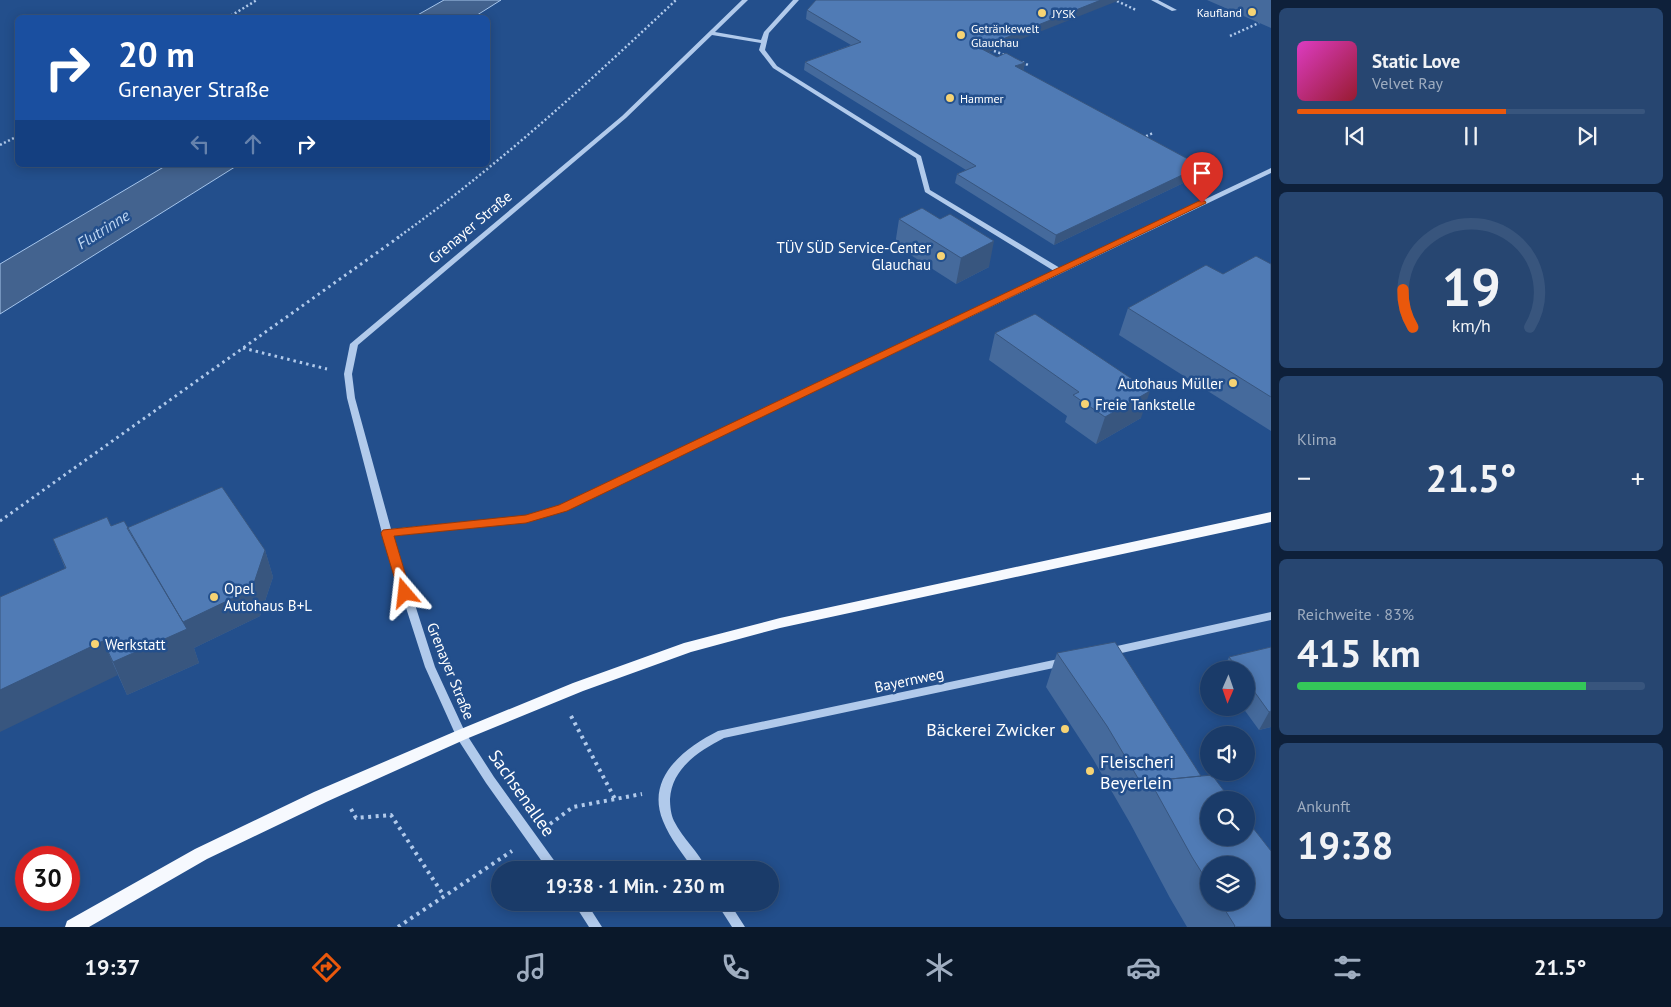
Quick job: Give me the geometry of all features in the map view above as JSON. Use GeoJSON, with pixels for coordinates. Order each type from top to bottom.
{"type":"FeatureCollection","features":[{"type":"Feature","properties":{"kind":"main road"},"geometry":{"type":"LineString","coordinates":[[73,927],[202,854],[339,788],[461,735],[560,695],[689,647],[780,623],[1271,517]]}},
{"type":"Feature","properties":{"kind":"street","name":"Grenayer Straße"},"geometry":{"type":"LineString","coordinates":[[461,735],[430,667],[387,533],[351,398],[348,374],[354,344],[624,117],[745,0]]}},
{"type":"Feature","properties":{"kind":"street"},"geometry":{"type":"LineString","coordinates":[[796,0],[766,33],[762,50],[775,66],[919,156],[927,190],[1058,270]]}},
{"type":"Feature","properties":{"kind":"street"},"geometry":{"type":"LineString","coordinates":[[711,33],[764,42]]}},
{"type":"Feature","properties":{"kind":"street"},"geometry":{"type":"LineString","coordinates":[[1096,655],[1271,616]]}},
{"type":"Feature","properties":{"kind":"street","name":"Bayernweg"},"geometry":{"type":"LineString","coordinates":[[695,861],[667,819],[664,791],[675,767],[696,746],[722,734],[1076,659]]}},
{"type":"Feature","properties":{"kind":"street","name":"Sachsenallee"},"geometry":{"type":"LineString","coordinates":[[461,735],[490,780],[548,861]]}},
{"type":"Feature","properties":{"kind":"street"},"geometry":{"type":"LineString","coordinates":[[585,911],[596,927]]}},
{"type":"Feature","properties":{"kind":"street"},"geometry":{"type":"LineString","coordinates":[[728,911],[739,927]]}},
{"type":"Feature","properties":{"kind":"lane"},"geometry":{"type":"LineString","coordinates":[[1154,0],[1174,10]]}},
{"type":"Feature","properties":{"kind":"lane"},"geometry":{"type":"LineString","coordinates":[[387,533],[526,519],[563,508],[1058,270],[1271,170]]}},
{"type":"Feature","properties":{"kind":"path"},"geometry":{"type":"LineString","coordinates":[[232,15],[257,0]]}},
{"type":"Feature","properties":{"kind":"path"},"geometry":{"type":"LineString","coordinates":[[490,164],[574,95],[676,0]]}},
{"type":"Feature","properties":{"kind":"path"},"geometry":{"type":"LineString","coordinates":[[1230,36],[1260,23]]}},
{"type":"Feature","properties":{"kind":"path"},"geometry":{"type":"LineString","coordinates":[[994,51],[1012,58]]}},
{"type":"Feature","properties":{"kind":"path"},"geometry":{"type":"LineString","coordinates":[[1021,62],[1030,66],[1022,66]]}},
{"type":"Feature","properties":{"kind":"path"},"geometry":{"type":"LineString","coordinates":[[1134,141],[1152,133]]}},
{"type":"Feature","properties":{"kind":"path"},"geometry":{"type":"LineString","coordinates":[[0,145],[15,138]]}},
{"type":"Feature","properties":{"kind":"path"},"geometry":{"type":"LineString","coordinates":[[0,521],[425,218],[487,167]]}},
{"type":"Feature","properties":{"kind":"path"},"geometry":{"type":"LineString","coordinates":[[242,348],[348,374]]}},
{"type":"Feature","properties":{"kind":"path"},"geometry":{"type":"LineString","coordinates":[[560,695],[615,799]]}},
{"type":"Feature","properties":{"kind":"path"},"geometry":{"type":"LineString","coordinates":[[339,788],[356,818],[392,815],[444,896]]}},
{"type":"Feature","properties":{"kind":"water"},"geometry":{"type":"Polygon","coordinates":[[[444,0],[501,0],[477,15],[418,15],[444,0]]]}},
{"type":"Feature","properties":{"kind":"water","name":"Flutrinne"},"geometry":{"type":"Polygon","coordinates":[[[164,167],[235,167],[0,314],[0,264],[164,167]]]}},
{"type":"Feature","properties":{"kind":"building"},"geometry":{"type":"Polygon","coordinates":[[[816,0],[1101,0],[980,48],[997,57],[1006,53],[1025,63],[1015,66],[1201,166],[1056,235],[957,174],[976,166],[805,62],[861,42],[807,10],[816,0]]]}},
{"type":"Feature","properties":{"kind":"building"},"geometry":{"type":"Polygon","coordinates":[[[922,208],[940,219],[950,214],[994,241],[961,258],[899,219],[922,208]]]}},
{"type":"Feature","properties":{"kind":"building","name":"Autohaus Müller"},"geometry":{"type":"Polygon","coordinates":[[[1256,256],[1271,264],[1271,397],[1128,308],[1206,265],[1223,274],[1256,256]]]}},
{"type":"Feature","properties":{"kind":"building"},"geometry":{"type":"Polygon","coordinates":[[[1035,314],[1150,391],[1105,417],[1073,395],[1079,392],[995,333],[1035,314]]]}},
{"type":"Feature","properties":{"kind":"building","name":"Opel Autohaus B+L"},"geometry":{"type":"Polygon","coordinates":[[[222,487],[265,550],[252,589],[183,622],[127,528],[222,487]]]}},
{"type":"Feature","properties":{"kind":"building","name":"Werkstatt"},"geometry":{"type":"Polygon","coordinates":[[[107,517],[111,526],[124,521],[187,629],[113,662],[103,641],[0,690],[0,597],[66,568],[53,539],[107,517]]]}},
{"type":"Feature","properties":{"kind":"building"},"geometry":{"type":"Polygon","coordinates":[[[1115,642],[1200,776],[1150,781],[1145,790],[1107,726],[1057,653],[1115,642]]]}},
{"type":"Feature","properties":{"kind":"building"},"geometry":{"type":"Polygon","coordinates":[[[1271,647],[1271,711],[1269,712],[1255,693],[1255,661],[1232,661],[1229,657],[1271,647]]]}},
{"type":"Feature","properties":{"kind":"building"},"geometry":{"type":"Polygon","coordinates":[[[1200,776],[1200,781],[1217,781],[1224,791],[1200,791],[1200,846],[1255,846],[1255,831],[1271,851],[1271,927],[1234,927],[1226,911],[1255,911],[1255,856],[1200,856],[1200,870],[1150,781],[1200,776]]]}},
{"type":"Feature","properties":{"kind":"place","name":"Kaufland"},"geometry":{"type":"Point","coordinates":[1252,12]}},
{"type":"Feature","properties":{"kind":"place","name":"JYSK"},"geometry":{"type":"Point","coordinates":[1042,13]}},
{"type":"Feature","properties":{"kind":"place","name":"Getränkewelt Glauchau"},"geometry":{"type":"Point","coordinates":[961,35]}},
{"type":"Feature","properties":{"kind":"place","name":"Hammer"},"geometry":{"type":"Point","coordinates":[950,98]}},
{"type":"Feature","properties":{"kind":"place","name":"TÜV SÜD Service-Center Glauchau"},"geometry":{"type":"Point","coordinates":[941,256]}},
{"type":"Feature","properties":{"kind":"place","name":"Autohaus Müller"},"geometry":{"type":"Point","coordinates":[1233,383]}},
{"type":"Feature","properties":{"kind":"place","name":"Freie Tankstelle"},"geometry":{"type":"Point","coordinates":[1085,404]}},
{"type":"Feature","properties":{"kind":"place","name":"Opel Autohaus B+L"},"geometry":{"type":"Point","coordinates":[214,597]}},
{"type":"Feature","properties":{"kind":"place","name":"Werkstatt"},"geometry":{"type":"Point","coordinates":[95,644]}},
{"type":"Feature","properties":{"kind":"place","name":"Bäckerei Zwicker"},"geometry":{"type":"Point","coordinates":[1065,729]}},
{"type":"Feature","properties":{"kind":"place","name":"Fleischeri Beyerlein"},"geometry":{"type":"Point","coordinates":[1090,771]}},
{"type":"Feature","properties":{"kind":"route"},"geometry":{"type":"LineString","coordinates":[[405,593],[387,533],[526,519],[563,508],[1058,270],[1202,203]]}}]}
